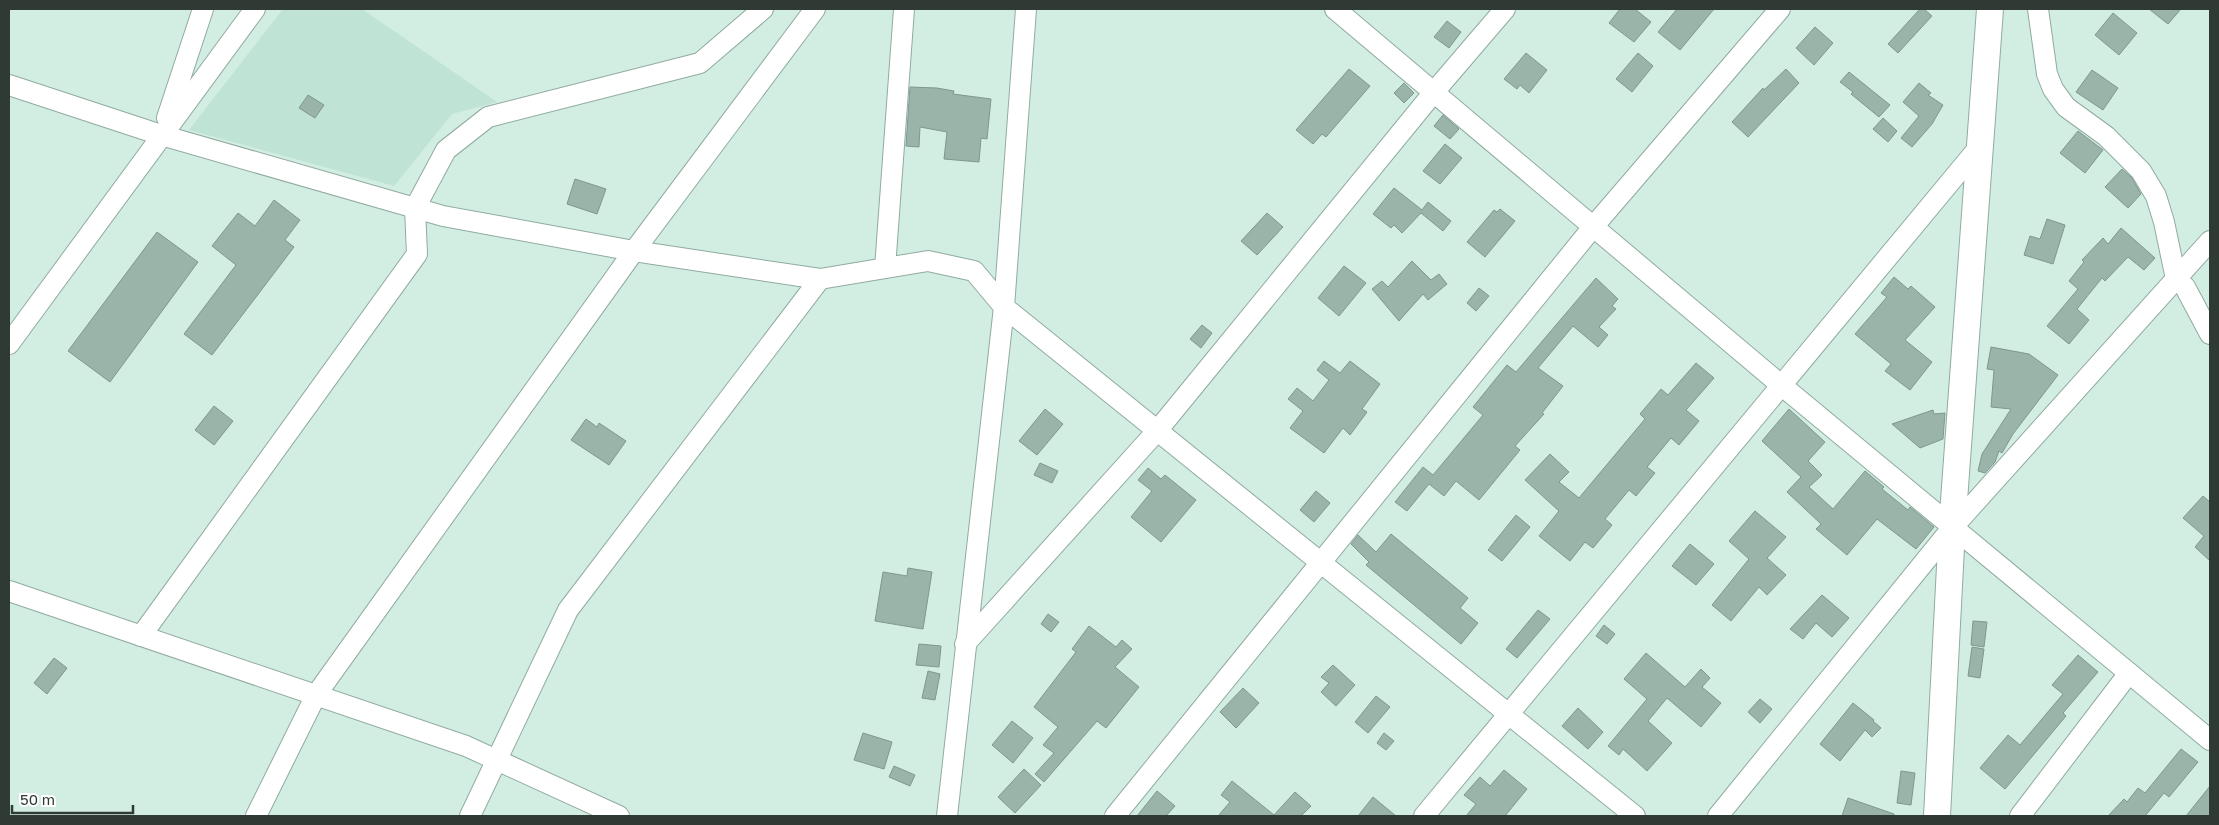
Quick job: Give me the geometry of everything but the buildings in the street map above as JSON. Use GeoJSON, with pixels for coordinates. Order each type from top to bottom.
{"type":"FeatureCollection","features":[{"type":"Feature","properties":{"kind":"main road"},"geometry":{"type":"LineString","coordinates":[[1936,816],[1952,528],[1990,9]]}},
{"type":"Feature","properties":{"kind":"street"},"geometry":{"type":"LineString","coordinates":[[161,135],[203,9]]}},
{"type":"Feature","properties":{"kind":"street"},"geometry":{"type":"LineString","coordinates":[[9,344],[255,9]]}},
{"type":"Feature","properties":{"kind":"street"},"geometry":{"type":"LineString","coordinates":[[141,636],[417,254],[415,208],[446,150],[488,117],[700,63],[763,9]]}},
{"type":"Feature","properties":{"kind":"street"},"geometry":{"type":"LineString","coordinates":[[256,816],[316,695],[634,250],[815,9]]}},
{"type":"Feature","properties":{"kind":"street"},"geometry":{"type":"LineString","coordinates":[[885,268],[904,9]]}},
{"type":"Feature","properties":{"kind":"street"},"geometry":{"type":"LineString","coordinates":[[947,816],[1004,307],[1026,9]]}},
{"type":"Feature","properties":{"kind":"street"},"geometry":{"type":"LineString","coordinates":[[1335,9],[1781,386],[2210,740]]}},
{"type":"Feature","properties":{"kind":"street"},"geometry":{"type":"LineString","coordinates":[[965,644],[1158,431],[1434,92],[1505,9]]}},
{"type":"Feature","properties":{"kind":"street"},"geometry":{"type":"LineString","coordinates":[[1115,816],[1593,227],[1780,9]]}},
{"type":"Feature","properties":{"kind":"street"},"geometry":{"type":"LineString","coordinates":[[2038,9],[2047,74],[2053,89],[2066,107],[2106,136],[2141,171],[2156,196],[2164,222],[2176,279],[2185,287],[2210,334]]}},
{"type":"Feature","properties":{"kind":"street"},"geometry":{"type":"LineString","coordinates":[[9,84],[161,135],[443,216],[634,250],[820,279],[928,261],[974,271],[1004,307],[1635,816]]}},
{"type":"Feature","properties":{"kind":"street"},"geometry":{"type":"LineString","coordinates":[[1424,816],[1980,146]]}},
{"type":"Feature","properties":{"kind":"street"},"geometry":{"type":"LineString","coordinates":[[1718,816],[1952,528],[2210,241]]}},
{"type":"Feature","properties":{"kind":"street"},"geometry":{"type":"LineString","coordinates":[[470,816],[568,610],[820,279]]}},
{"type":"Feature","properties":{"kind":"street"},"geometry":{"type":"LineString","coordinates":[[9,591],[466,746],[619,816]]}},
{"type":"Feature","properties":{"kind":"street"},"geometry":{"type":"LineString","coordinates":[[2020,816],[2129,673]]}},
{"type":"Feature","properties":{"kind":"shaded area"},"geometry":{"type":"Polygon","coordinates":[[[283,9],[362,9],[497,102],[452,114],[394,186],[189,130],[283,9]]]}}]}
